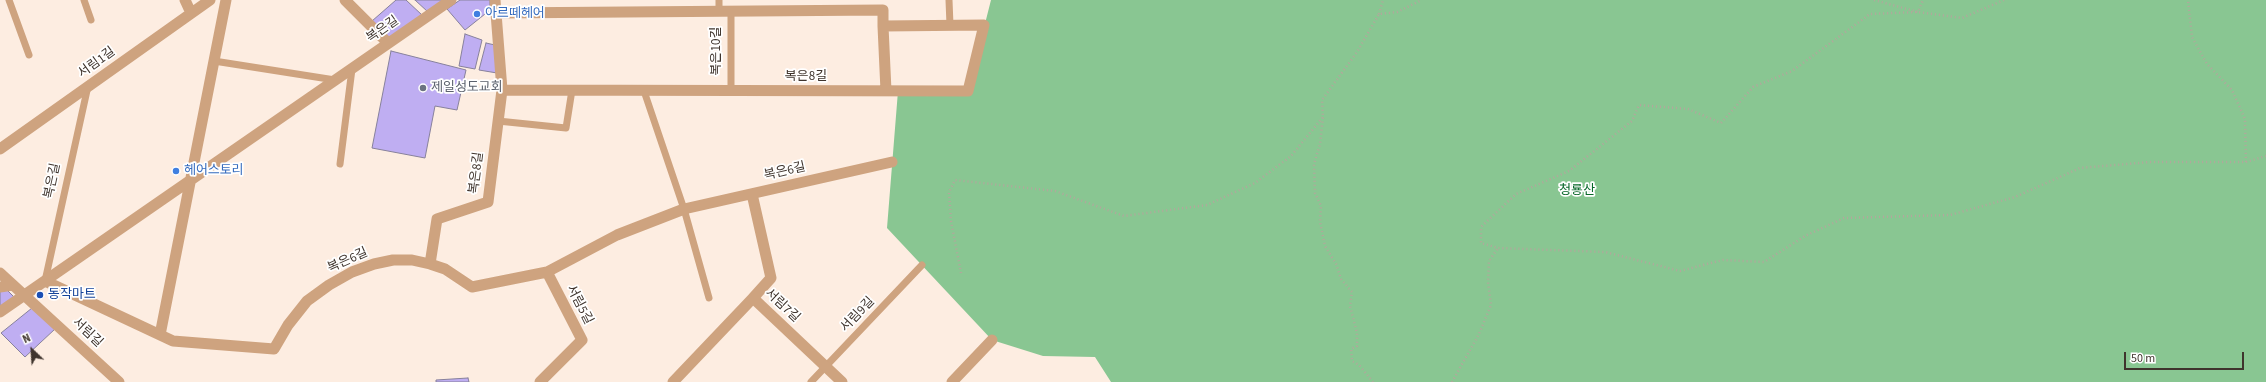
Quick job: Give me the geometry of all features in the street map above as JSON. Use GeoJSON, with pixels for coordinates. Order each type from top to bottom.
{"type":"FeatureCollection","features":[{"type":"Feature","properties":{"kind":"street"},"geometry":{"type":"LineString","coordinates":[[185,0],[191,12]]}},
{"type":"Feature","properties":{"kind":"street","name":"서림1길"},"geometry":{"type":"LineString","coordinates":[[0,149],[191,12],[210,0]]}},
{"type":"Feature","properties":{"kind":"street"},"geometry":{"type":"LineString","coordinates":[[160,335],[189,181],[226,0]]}},
{"type":"Feature","properties":{"kind":"street"},"geometry":{"type":"LineString","coordinates":[[346,0],[388,43]]}},
{"type":"Feature","properties":{"kind":"street","name":"복은길"},"geometry":{"type":"LineString","coordinates":[[0,312],[451,0]]}},
{"type":"Feature","properties":{"kind":"street","name":"복은8길"},"geometry":{"type":"LineString","coordinates":[[430,264],[437,219],[488,202],[502,90],[495,0]]}},
{"type":"Feature","properties":{"kind":"street","name":"복은10길"},"geometry":{"type":"LineString","coordinates":[[496,13],[731,12],[882,5],[886,91]]}},
{"type":"Feature","properties":{"kind":"street"},"geometry":{"type":"LineString","coordinates":[[883,26],[950,25]]}},
{"type":"Feature","properties":{"kind":"street","name":"복은8길"},"geometry":{"type":"LineString","coordinates":[[502,90],[968,91],[984,25],[950,25]]}},
{"type":"Feature","properties":{"kind":"street","name":"복은6길"},"geometry":{"type":"LineString","coordinates":[[45,281],[173,341],[274,349],[288,325],[307,301],[329,285],[352,272],[393,260],[412,260],[430,264],[445,270],[472,287],[546,272],[617,235],[684,210],[892,162]]}},
{"type":"Feature","properties":{"kind":"street"},"geometry":{"type":"LineString","coordinates":[[752,194],[771,278],[753,298]]}},
{"type":"Feature","properties":{"kind":"street","name":"서림5길"},"geometry":{"type":"LineString","coordinates":[[540,382],[582,340],[546,272]]}},
{"type":"Feature","properties":{"kind":"street","name":"서림길"},"geometry":{"type":"LineString","coordinates":[[0,273],[119,382]]}},
{"type":"Feature","properties":{"kind":"street"},"geometry":{"type":"LineString","coordinates":[[0,288],[13,285]]}},
{"type":"Feature","properties":{"kind":"street","name":"서림7길"},"geometry":{"type":"LineString","coordinates":[[673,382],[753,298],[842,382]]}},
{"type":"Feature","properties":{"kind":"street"},"geometry":{"type":"LineString","coordinates":[[952,382],[992,340]]}},
{"type":"Feature","properties":{"kind":"lane"},"geometry":{"type":"LineString","coordinates":[[9,0],[29,55]]}},
{"type":"Feature","properties":{"kind":"lane"},"geometry":{"type":"LineString","coordinates":[[84,0],[91,20]]}},
{"type":"Feature","properties":{"kind":"lane"},"geometry":{"type":"LineString","coordinates":[[719,0],[719,12]]}},
{"type":"Feature","properties":{"kind":"lane"},"geometry":{"type":"LineString","coordinates":[[949,0],[950,25]]}},
{"type":"Feature","properties":{"kind":"lane","name":"복은10길"},"geometry":{"type":"LineString","coordinates":[[731,12],[731,91]]}},
{"type":"Feature","properties":{"kind":"lane"},"geometry":{"type":"LineString","coordinates":[[214,61],[335,80]]}},
{"type":"Feature","properties":{"kind":"lane"},"geometry":{"type":"LineString","coordinates":[[340,164],[352,69]]}},
{"type":"Feature","properties":{"kind":"lane","name":"복은길"},"geometry":{"type":"LineString","coordinates":[[45,281],[88,86]]}},
{"type":"Feature","properties":{"kind":"lane"},"geometry":{"type":"LineString","coordinates":[[498,121],[566,128],[572,90]]}},
{"type":"Feature","properties":{"kind":"lane"},"geometry":{"type":"LineString","coordinates":[[644,91],[684,210],[709,298]]}},
{"type":"Feature","properties":{"kind":"lane","name":"서림9길"},"geometry":{"type":"LineString","coordinates":[[811,382],[922,265]]}},
{"type":"Feature","properties":{"kind":"path"},"geometry":{"type":"LineString","coordinates":[[1373,382],[1359,365],[1352,361],[1351,349],[1357,346],[1357,333],[1350,306],[1352,292],[1340,279],[1336,264],[1325,246],[1320,222],[1321,206],[1315,193],[1314,164],[1320,144],[1323,117],[1322,100],[1357,52],[1379,14],[1384,0]]}},
{"type":"Feature","properties":{"kind":"path"},"geometry":{"type":"LineString","coordinates":[[1379,14],[1397,12],[1422,0]]}},
{"type":"Feature","properties":{"kind":"path"},"geometry":{"type":"LineString","coordinates":[[1874,0],[1918,12],[1962,18],[2004,0]]}},
{"type":"Feature","properties":{"kind":"path"},"geometry":{"type":"LineString","coordinates":[[1918,12],[1923,0]]}},
{"type":"Feature","properties":{"kind":"path"},"geometry":{"type":"LineString","coordinates":[[2188,0],[2192,37],[2207,64],[2232,90],[2245,119],[2246,162]]}},
{"type":"Feature","properties":{"kind":"path"},"geometry":{"type":"LineString","coordinates":[[1918,12],[1870,14],[1792,71],[1753,87],[1721,123],[1688,109],[1639,104],[1632,121],[1570,171],[1516,194],[1481,227],[1481,243],[1498,248],[1605,252],[1680,271],[1723,260],[1764,262],[1805,236],[1844,218],[1950,215],[2015,197],[2080,168],[2150,162],[2246,162],[2266,156]]}},
{"type":"Feature","properties":{"kind":"path"},"geometry":{"type":"LineString","coordinates":[[961,273],[951,220],[949,192],[955,180],[1055,191],[1124,216],[1207,205],[1255,183],[1291,156],[1323,117]]}},
{"type":"Feature","properties":{"kind":"path"},"geometry":{"type":"LineString","coordinates":[[1452,382],[1479,334],[1491,306],[1488,282],[1489,261],[1498,248]]}},
{"type":"Feature","properties":{"kind":"green space","name":"청룡산"},"geometry":{"type":"Polygon","coordinates":[[[991,0],[2266,0],[2266,382],[1111,382],[1095,357],[1043,356],[992,340],[887,228],[898,91],[968,91],[991,0]]]}},
{"type":"Feature","properties":{"kind":"building"},"geometry":{"type":"Polygon","coordinates":[[[396,0],[406,0],[422,15],[390,38],[372,21],[396,0]]]}},
{"type":"Feature","properties":{"kind":"building"},"geometry":{"type":"Polygon","coordinates":[[[415,0],[444,0],[428,12],[415,0]]]}},
{"type":"Feature","properties":{"kind":"building"},"geometry":{"type":"Polygon","coordinates":[[[460,0],[490,0],[490,10],[465,30],[447,9],[460,0]]]}},
{"type":"Feature","properties":{"kind":"building"},"geometry":{"type":"Polygon","coordinates":[[[465,34],[482,40],[475,69],[459,66],[465,34]]]}},
{"type":"Feature","properties":{"kind":"building"},"geometry":{"type":"Polygon","coordinates":[[[486,43],[495,45],[497,73],[479,70],[486,43]]]}},
{"type":"Feature","properties":{"kind":"building","name":"제일성도교회"},"geometry":{"type":"Polygon","coordinates":[[[391,51],[466,70],[457,110],[435,106],[425,158],[372,148],[391,51]]]}},
{"type":"Feature","properties":{"kind":"building"},"geometry":{"type":"Polygon","coordinates":[[[6,289],[15,298],[0,308],[0,290],[6,289]]]}},
{"type":"Feature","properties":{"kind":"building"},"geometry":{"type":"Polygon","coordinates":[[[32,308],[55,329],[25,357],[1,333],[32,308]]]}},
{"type":"Feature","properties":{"kind":"building"},"geometry":{"type":"Polygon","coordinates":[[[468,378],[469,382],[436,382],[436,380],[468,378]]]}},
{"type":"Feature","properties":{"kind":"place","name":"아르떼헤어"},"geometry":{"type":"Point","coordinates":[477,14]}},
{"type":"Feature","properties":{"kind":"place","name":"제일성도교회"},"geometry":{"type":"Point","coordinates":[423,88]}},
{"type":"Feature","properties":{"kind":"place","name":"헤어스토리"},"geometry":{"type":"Point","coordinates":[176,171]}},
{"type":"Feature","properties":{"kind":"place","name":"동작마트"},"geometry":{"type":"Point","coordinates":[40,295]}}]}
